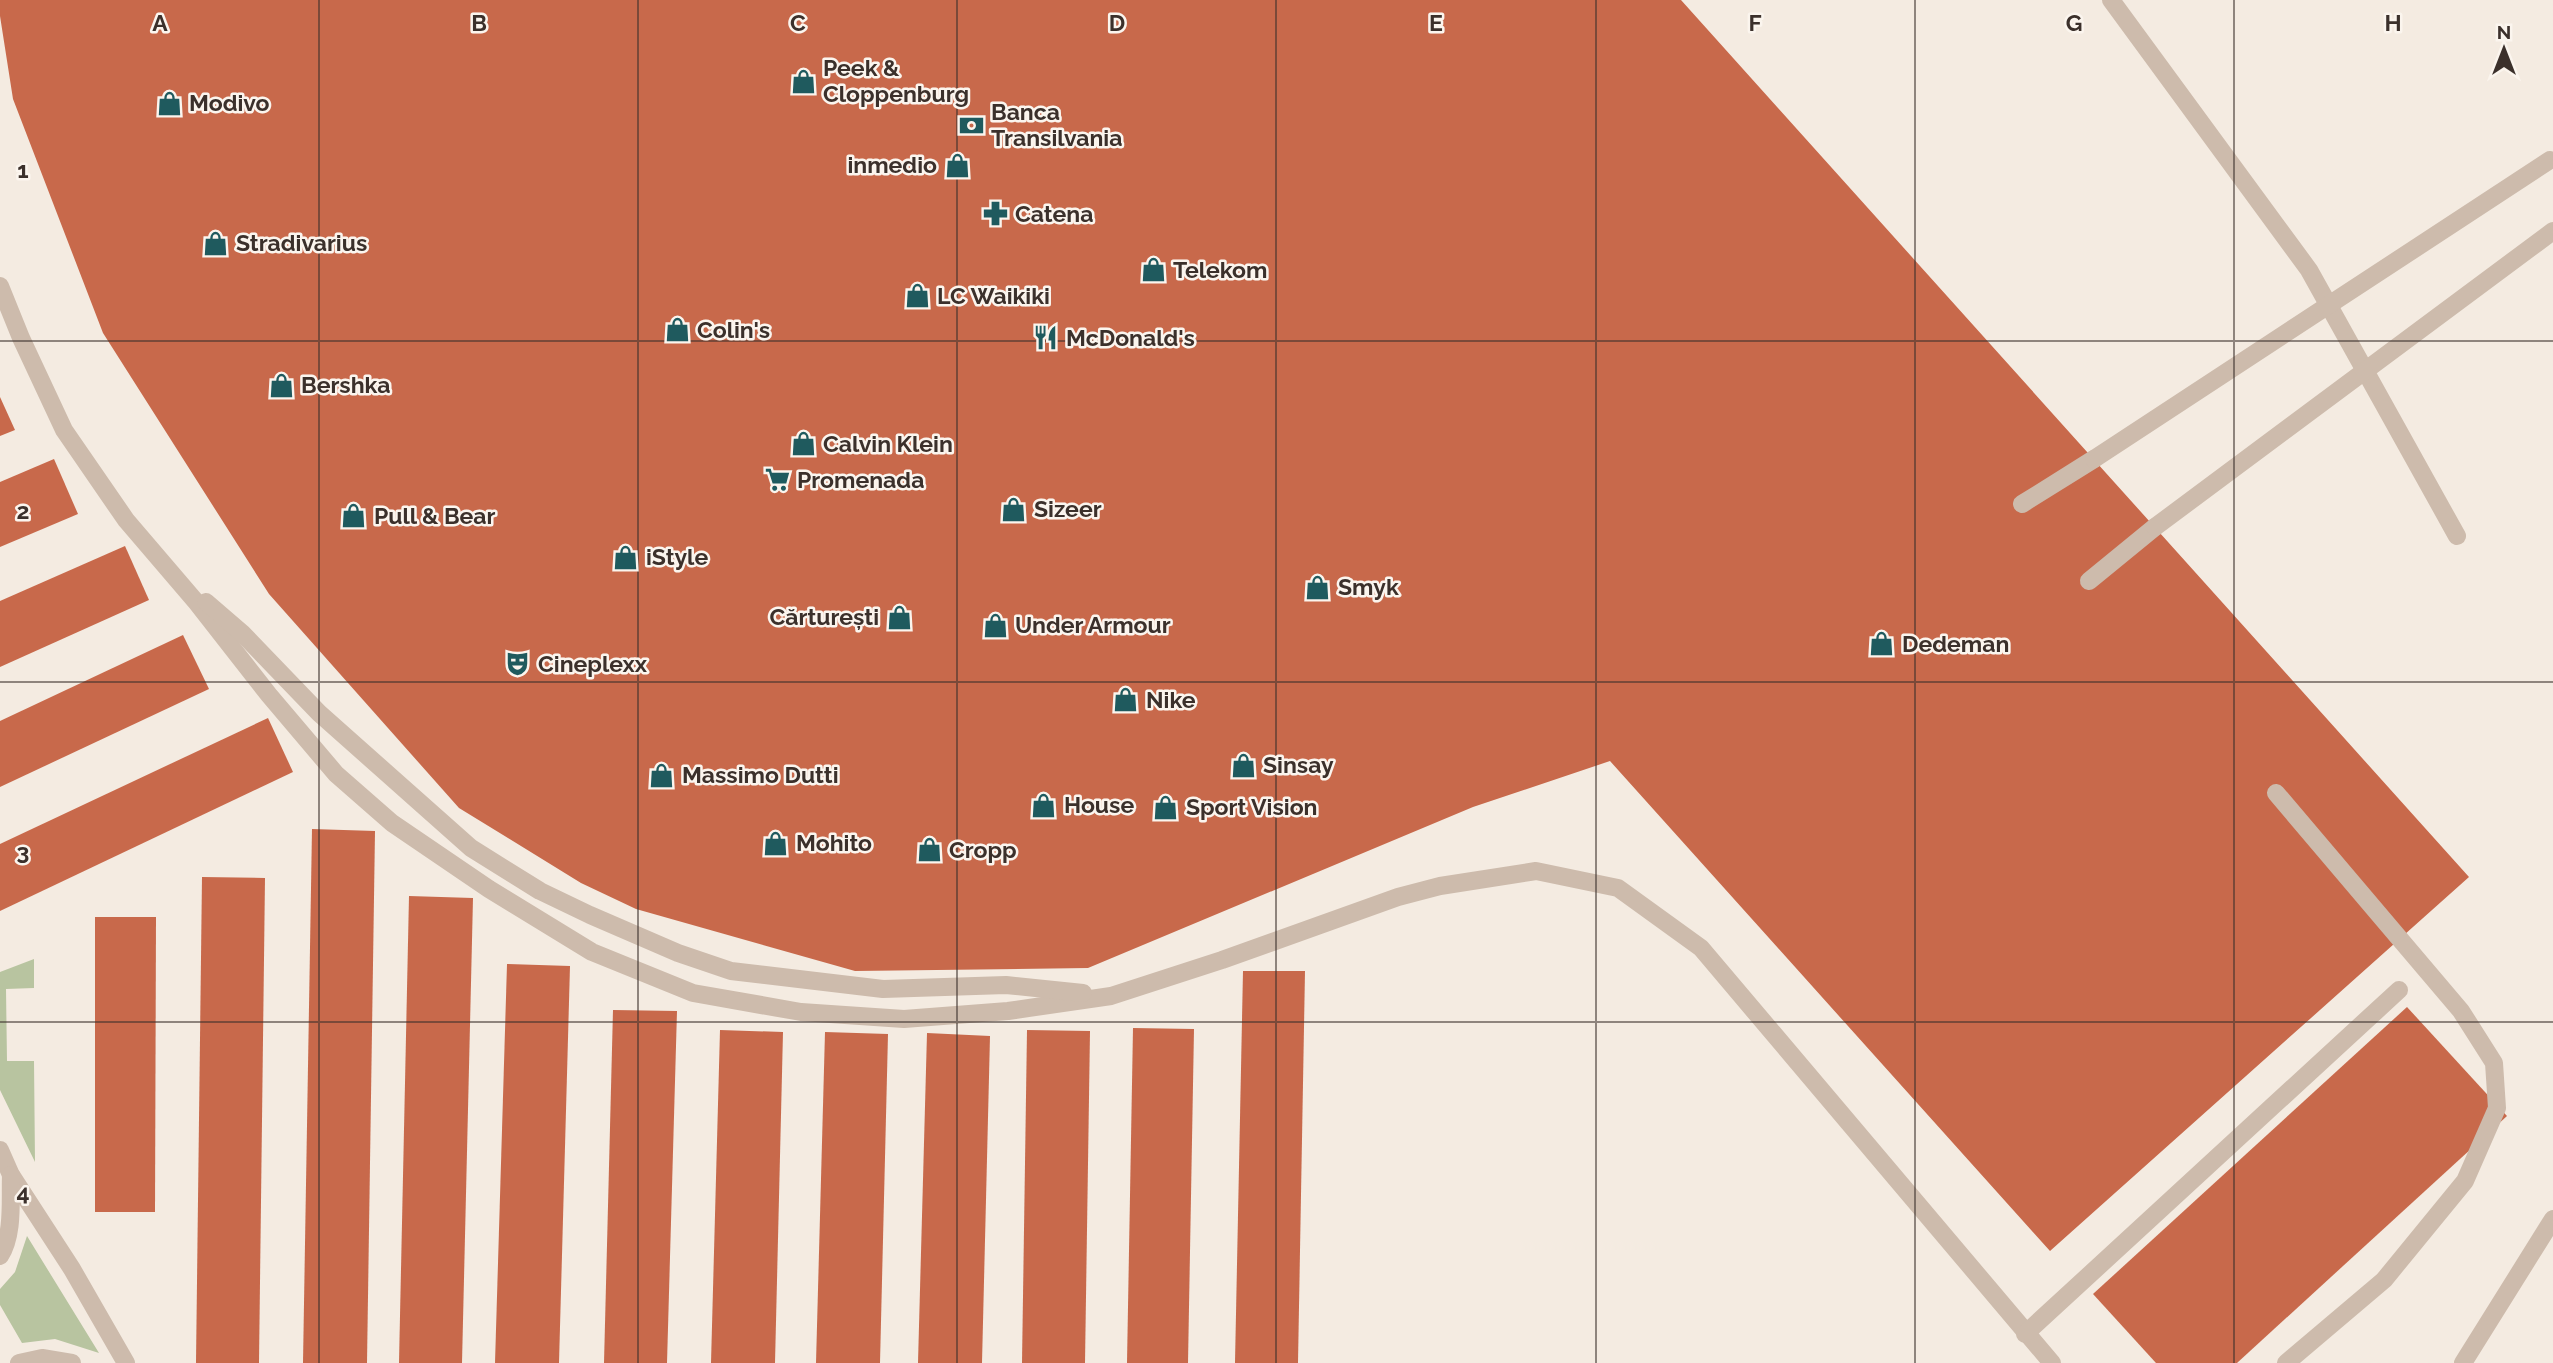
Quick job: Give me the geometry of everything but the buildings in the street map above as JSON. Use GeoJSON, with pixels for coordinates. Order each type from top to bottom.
{"type":"FeatureCollection","features":[{"type":"Feature","properties":{"kind":"lane"},"geometry":{"type":"LineString","coordinates":[[2111,0],[2309,270],[2457,536]]}},
{"type":"Feature","properties":{"kind":"lane"},"geometry":{"type":"LineString","coordinates":[[2022,503],[2094,459],[2551,158]]}},
{"type":"Feature","properties":{"kind":"lane"},"geometry":{"type":"LineString","coordinates":[[2090,581],[2155,527],[2553,231]]}},
{"type":"Feature","properties":{"kind":"lane"},"geometry":{"type":"LineString","coordinates":[[0,286],[64,430],[126,520],[336,774],[403,830],[489,889],[592,953],[693,993],[801,1012],[904,1019],[1008,1011],[1111,996],[1222,960],[1398,897],[1440,886],[1535,871],[1618,888],[1701,948],[2052,1363]]}},
{"type":"Feature","properties":{"kind":"lane"},"geometry":{"type":"LineString","coordinates":[[172,574],[242,633],[319,713],[471,848],[540,891],[590,915],[678,953],[731,971],[883,989],[1006,985],[1111,996]]}},
{"type":"Feature","properties":{"kind":"lane"},"geometry":{"type":"LineString","coordinates":[[2276,793],[2461,1011],[2494,1062],[2497,1108],[2465,1181],[2385,1280],[2286,1363]]}},
{"type":"Feature","properties":{"kind":"lane"},"geometry":{"type":"LineString","coordinates":[[2025,1334],[2399,990]]}},
{"type":"Feature","properties":{"kind":"lane"},"geometry":{"type":"LineString","coordinates":[[0,1150],[11,1175],[72,1269],[126,1363]]}},
{"type":"Feature","properties":{"kind":"lane"},"geometry":{"type":"LineString","coordinates":[[0,1256],[5,1248],[10,1219],[11,1175]]}},
{"type":"Feature","properties":{"kind":"lane"},"geometry":{"type":"LineString","coordinates":[[2463,1363],[2553,1219]]}},
{"type":"Feature","properties":{"kind":"lane"},"geometry":{"type":"LineString","coordinates":[[19,1363],[42,1358],[72,1363]]}},
{"type":"Feature","properties":{"kind":"green space"},"geometry":{"type":"Polygon","coordinates":[[[34,959],[34,988],[6,989],[7,1061],[34,1061],[35,1162],[0,1090],[0,972],[34,959]]]}},
{"type":"Feature","properties":{"kind":"green space"},"geometry":{"type":"Polygon","coordinates":[[[27,1236],[99,1353],[55,1339],[22,1343],[0,1305],[0,1289],[15,1272],[27,1236]]]}},
{"type":"Feature","properties":{"kind":"place","name":"Peek & Cloppenburg"},"geometry":{"type":"Point","coordinates":[803,81]}},
{"type":"Feature","properties":{"kind":"place","name":"Modivo"},"geometry":{"type":"Point","coordinates":[169,103]}},
{"type":"Feature","properties":{"kind":"place","name":"Banca Transilvania"},"geometry":{"type":"Point","coordinates":[971,125]}},
{"type":"Feature","properties":{"kind":"place","name":"inmedio"},"geometry":{"type":"Point","coordinates":[957,165]}},
{"type":"Feature","properties":{"kind":"place","name":"Catena"},"geometry":{"type":"Point","coordinates":[995,214]}},
{"type":"Feature","properties":{"kind":"place","name":"Stradivarius"},"geometry":{"type":"Point","coordinates":[216,243]}},
{"type":"Feature","properties":{"kind":"place","name":"Telekom"},"geometry":{"type":"Point","coordinates":[1153,270]}},
{"type":"Feature","properties":{"kind":"place","name":"LC Waikiki"},"geometry":{"type":"Point","coordinates":[917,296]}},
{"type":"Feature","properties":{"kind":"place","name":"Colin's"},"geometry":{"type":"Point","coordinates":[677,330]}},
{"type":"Feature","properties":{"kind":"place","name":"McDonald's"},"geometry":{"type":"Point","coordinates":[1046,338]}},
{"type":"Feature","properties":{"kind":"place","name":"Bershka"},"geometry":{"type":"Point","coordinates":[281,385]}},
{"type":"Feature","properties":{"kind":"place","name":"Calvin Klein"},"geometry":{"type":"Point","coordinates":[803,444]}},
{"type":"Feature","properties":{"kind":"place","name":"Promenada"},"geometry":{"type":"Point","coordinates":[777,480]}},
{"type":"Feature","properties":{"kind":"place","name":"Sizeer"},"geometry":{"type":"Point","coordinates":[1014,509]}},
{"type":"Feature","properties":{"kind":"place","name":"Pull & Bear"},"geometry":{"type":"Point","coordinates":[354,516]}},
{"type":"Feature","properties":{"kind":"place","name":"iStyle"},"geometry":{"type":"Point","coordinates":[626,557]}},
{"type":"Feature","properties":{"kind":"place","name":"Smyk"},"geometry":{"type":"Point","coordinates":[1318,587]}},
{"type":"Feature","properties":{"kind":"place","name":"Cărturești"},"geometry":{"type":"Point","coordinates":[899,617]}},
{"type":"Feature","properties":{"kind":"place","name":"Under Armour"},"geometry":{"type":"Point","coordinates":[995,625]}},
{"type":"Feature","properties":{"kind":"place","name":"Dedeman"},"geometry":{"type":"Point","coordinates":[1882,644]}},
{"type":"Feature","properties":{"kind":"place","name":"Cineplexx"},"geometry":{"type":"Point","coordinates":[518,664]}},
{"type":"Feature","properties":{"kind":"place","name":"Nike"},"geometry":{"type":"Point","coordinates":[1126,700]}},
{"type":"Feature","properties":{"kind":"place","name":"Sinsay"},"geometry":{"type":"Point","coordinates":[1243,765]}},
{"type":"Feature","properties":{"kind":"place","name":"Massimo Dutti"},"geometry":{"type":"Point","coordinates":[662,775]}},
{"type":"Feature","properties":{"kind":"place","name":"House"},"geometry":{"type":"Point","coordinates":[1044,805]}},
{"type":"Feature","properties":{"kind":"place","name":"Sport Vision"},"geometry":{"type":"Point","coordinates":[1166,807]}},
{"type":"Feature","properties":{"kind":"place","name":"Mohito"},"geometry":{"type":"Point","coordinates":[776,843]}},
{"type":"Feature","properties":{"kind":"place","name":"Cropp"},"geometry":{"type":"Point","coordinates":[929,850]}}]}
